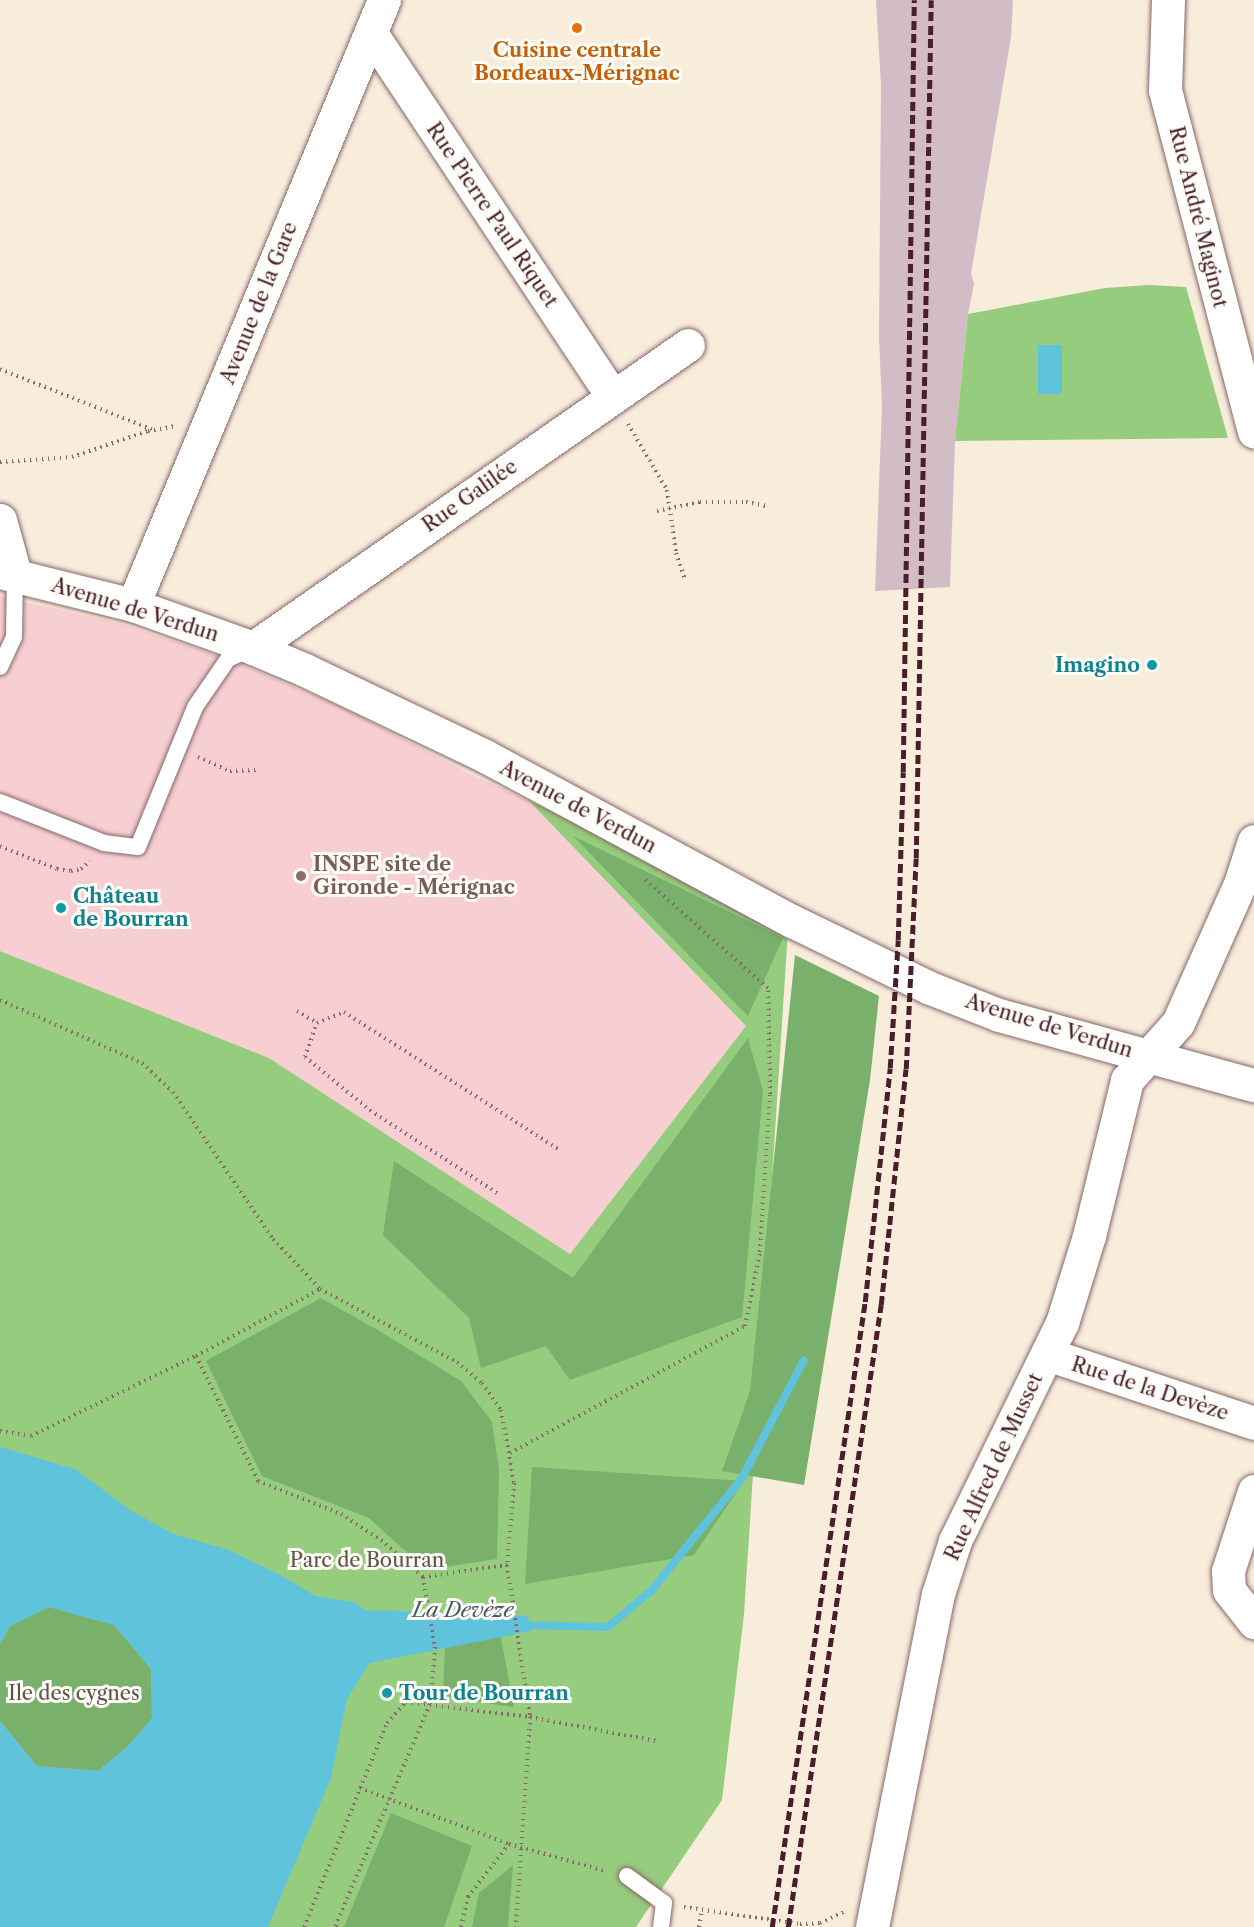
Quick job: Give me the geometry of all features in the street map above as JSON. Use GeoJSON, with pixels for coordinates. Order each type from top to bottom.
{"type":"FeatureCollection","features":[{"type":"Feature","properties":{"kind":"street","name":"Avenue de la Gare"},"geometry":{"type":"LineString","coordinates":[[133,605],[384,0]]}},
{"type":"Feature","properties":{"kind":"street","name":"Rue André Maginot"},"geometry":{"type":"LineString","coordinates":[[1168,0],[1165,90],[1254,432]]}},
{"type":"Feature","properties":{"kind":"street","name":"Rue Pierre Paul Riquet"},"geometry":{"type":"LineString","coordinates":[[371,33],[613,397]]}},
{"type":"Feature","properties":{"kind":"street","name":"Rue Galilée"},"geometry":{"type":"LineString","coordinates":[[253,648],[688,345]]}},
{"type":"Feature","properties":{"kind":"street"},"geometry":{"type":"LineString","coordinates":[[0,520],[7,573]]}},
{"type":"Feature","properties":{"kind":"street","name":"Avenue de Verdun"},"geometry":{"type":"LineString","coordinates":[[7,573],[133,605],[253,648],[355,693],[485,756],[782,916],[902,976],[999,1015],[1254,1085]]}},
{"type":"Feature","properties":{"kind":"street"},"geometry":{"type":"LineString","coordinates":[[1149,1056],[1179,1023],[1240,884],[1254,841]]}},
{"type":"Feature","properties":{"kind":"street","name":"Rue Alfred de Musset"},"geometry":{"type":"LineString","coordinates":[[862,1916],[938,1594],[955,1541],[1062,1323],[1089,1236],[1127,1080],[1149,1056]]}},
{"type":"Feature","properties":{"kind":"street","name":"Rue de la Devèze"},"geometry":{"type":"LineString","coordinates":[[1047,1354],[1254,1423]]}},
{"type":"Feature","properties":{"kind":"street"},"geometry":{"type":"LineString","coordinates":[[1254,1491],[1228,1571],[1229,1590],[1254,1622]]}},
{"type":"Feature","properties":{"kind":"lane"},"geometry":{"type":"LineString","coordinates":[[0,667],[14,637],[7,573]]}},
{"type":"Feature","properties":{"kind":"lane"},"geometry":{"type":"LineString","coordinates":[[0,802],[104,843],[138,847],[195,707],[228,659],[253,648]]}},
{"type":"Feature","properties":{"kind":"lane"},"geometry":{"type":"LineString","coordinates":[[627,1876],[664,1904],[661,1927]]}},
{"type":"Feature","properties":{"kind":"path"},"geometry":{"type":"LineString","coordinates":[[0,369],[153,430]]}},
{"type":"Feature","properties":{"kind":"path"},"geometry":{"type":"LineString","coordinates":[[613,397],[667,490],[675,554],[685,579]]}},
{"type":"Feature","properties":{"kind":"path"},"geometry":{"type":"LineString","coordinates":[[0,462],[72,457],[153,430],[211,420]]}},
{"type":"Feature","properties":{"kind":"path"},"geometry":{"type":"LineString","coordinates":[[657,511],[700,502],[746,502],[767,506]]}},
{"type":"Feature","properties":{"kind":"path"},"geometry":{"type":"LineString","coordinates":[[178,749],[230,771],[257,770]]}},
{"type":"Feature","properties":{"kind":"path"},"geometry":{"type":"LineString","coordinates":[[0,846],[57,869],[71,871],[86,864],[104,843]]}},
{"type":"Feature","properties":{"kind":"path"},"geometry":{"type":"LineString","coordinates":[[510,1453],[578,1419],[745,1326],[760,1240],[770,1094],[768,988],[636,873]]}},
{"type":"Feature","properties":{"kind":"path"},"geometry":{"type":"LineString","coordinates":[[0,1000],[142,1063],[173,1092],[273,1239],[320,1289],[457,1362],[482,1383],[501,1410],[514,1483],[507,1565],[530,1717],[516,1927]]}},
{"type":"Feature","properties":{"kind":"path"},"geometry":{"type":"LineString","coordinates":[[297,1011],[317,1023]]}},
{"type":"Feature","properties":{"kind":"path"},"geometry":{"type":"LineString","coordinates":[[497,1193],[371,1111],[305,1057],[317,1023],[344,1012],[558,1149]]}},
{"type":"Feature","properties":{"kind":"path"},"geometry":{"type":"LineString","coordinates":[[0,1431],[31,1436],[196,1356],[320,1289]]}},
{"type":"Feature","properties":{"kind":"path"},"geometry":{"type":"LineString","coordinates":[[196,1356],[258,1481],[341,1514],[381,1540],[423,1577],[435,1647],[430,1704],[335,1927]]}},
{"type":"Feature","properties":{"kind":"path"},"geometry":{"type":"LineString","coordinates":[[423,1577],[507,1565]]}},
{"type":"Feature","properties":{"kind":"path"},"geometry":{"type":"LineString","coordinates":[[304,1927],[387,1724],[406,1702],[530,1717],[656,1741]]}},
{"type":"Feature","properties":{"kind":"path"},"geometry":{"type":"LineString","coordinates":[[360,1788],[523,1849],[627,1876]]}},
{"type":"Feature","properties":{"kind":"path"},"geometry":{"type":"LineString","coordinates":[[461,1927],[468,1897],[509,1844]]}},
{"type":"Feature","properties":{"kind":"path"},"geometry":{"type":"LineString","coordinates":[[664,1904],[800,1924],[862,1916]]}},
{"type":"Feature","properties":{"kind":"path"},"geometry":{"type":"LineString","coordinates":[[699,1927],[702,1910]]}},
{"type":"Feature","properties":{"kind":"shaded area"},"geometry":{"type":"Polygon","coordinates":[[[876,0],[1013,0],[1011,37],[971,274],[974,284],[968,314],[955,441],[950,587],[875,591],[882,406],[879,337],[881,85],[876,0]]]}},
{"type":"Feature","properties":{"kind":"shaded area","name":"INSPE site de Gironde - Mérignac"},"geometry":{"type":"Polygon","coordinates":[[[0,596],[122,624],[228,659],[342,707],[476,777],[528,800],[746,1026],[570,1254],[269,1058],[0,951],[0,596]]]}},
{"type":"Feature","properties":{"kind":"green space"},"geometry":{"type":"Polygon","coordinates":[[[1149,285],[1186,287],[1228,438],[955,441],[968,314],[1105,288],[1149,285]]]}},
{"type":"Feature","properties":{"kind":"green space","name":"Parc de Bourran"},"geometry":{"type":"Polygon","coordinates":[[[528,800],[661,863],[788,930],[744,1614],[722,1800],[636,1927],[0,1927],[0,951],[269,1058],[570,1254],[746,1026],[528,800]]]}},
{"type":"Feature","properties":{"kind":"green space"},"geometry":{"type":"Polygon","coordinates":[[[573,836],[783,938],[748,1016],[573,836]]]}},
{"type":"Feature","properties":{"kind":"green space"},"geometry":{"type":"Polygon","coordinates":[[[795,955],[879,996],[870,1080],[804,1485],[722,1471],[750,1391],[795,955]]]}},
{"type":"Feature","properties":{"kind":"green space"},"geometry":{"type":"Polygon","coordinates":[[[748,1038],[763,1091],[742,1317],[570,1380],[546,1346],[481,1368],[469,1318],[383,1235],[394,1161],[573,1278],[748,1038]]]}},
{"type":"Feature","properties":{"kind":"green space"},"geometry":{"type":"Polygon","coordinates":[[[321,1298],[461,1381],[492,1422],[499,1470],[497,1559],[426,1570],[369,1518],[262,1476],[206,1361],[321,1298]]]}},
{"type":"Feature","properties":{"kind":"green space"},"geometry":{"type":"Polygon","coordinates":[[[532,1467],[744,1481],[694,1555],[525,1584],[532,1467]]]}},
{"type":"Feature","properties":{"kind":"green space","name":"Ile des cygnes"},"geometry":{"type":"Polygon","coordinates":[[[49,1607],[114,1625],[151,1669],[152,1718],[128,1746],[98,1771],[37,1766],[0,1721],[0,1644],[10,1626],[49,1607]]]}},
{"type":"Feature","properties":{"kind":"green space"},"geometry":{"type":"Polygon","coordinates":[[[500,1633],[514,1707],[443,1697],[445,1647],[500,1633]]]}},
{"type":"Feature","properties":{"kind":"green space"},"geometry":{"type":"Polygon","coordinates":[[[391,1813],[472,1846],[444,1927],[344,1927],[391,1813]]]}},
{"type":"Feature","properties":{"kind":"green space"},"geometry":{"type":"Polygon","coordinates":[[[513,1865],[508,1927],[472,1927],[479,1893],[513,1865]]]}},
{"type":"Feature","properties":{"kind":"water"},"geometry":{"type":"Polygon","coordinates":[[[1038,345],[1062,345],[1062,394],[1038,394],[1038,345]]]}},
{"type":"Feature","properties":{"kind":"water"},"geometry":{"type":"Polygon","coordinates":[[[0,1447],[75,1469],[133,1512],[174,1534],[229,1550],[284,1577],[315,1596],[354,1602],[365,1610],[528,1616],[531,1631],[370,1663],[347,1699],[331,1778],[268,1927],[0,1927],[0,1721],[37,1766],[98,1771],[128,1746],[152,1718],[151,1669],[114,1625],[49,1607],[10,1626],[0,1644],[0,1447]]]}},
{"type":"Feature","properties":{"kind":"waterway","name":"La Devèze"},"geometry":{"type":"LineString","coordinates":[[519,1625],[608,1627],[652,1590],[742,1478],[804,1360]]}},
{"type":"Feature","properties":{"kind":"railway"},"geometry":{"type":"LineString","coordinates":[[772,1927],[865,1302],[890,1068],[898,940],[903,772],[914,0]]}},
{"type":"Feature","properties":{"kind":"railway"},"geometry":{"type":"LineString","coordinates":[[788,1927],[881,1305],[906,1069],[916,858],[931,0]]}},
{"type":"Feature","properties":{"kind":"place","name":"Cuisine centrale Bordeaux-Mérignac"},"geometry":{"type":"Point","coordinates":[577,28]}},
{"type":"Feature","properties":{"kind":"place","name":"Imagino"},"geometry":{"type":"Point","coordinates":[1152,665]}},
{"type":"Feature","properties":{"kind":"place","name":"INSPE site de Gironde - Mérignac"},"geometry":{"type":"Point","coordinates":[301,876]}},
{"type":"Feature","properties":{"kind":"place","name":"Château de Bourran"},"geometry":{"type":"Point","coordinates":[61,908]}},
{"type":"Feature","properties":{"kind":"place","name":"Tour de Bourran"},"geometry":{"type":"Point","coordinates":[387,1693]}}]}
